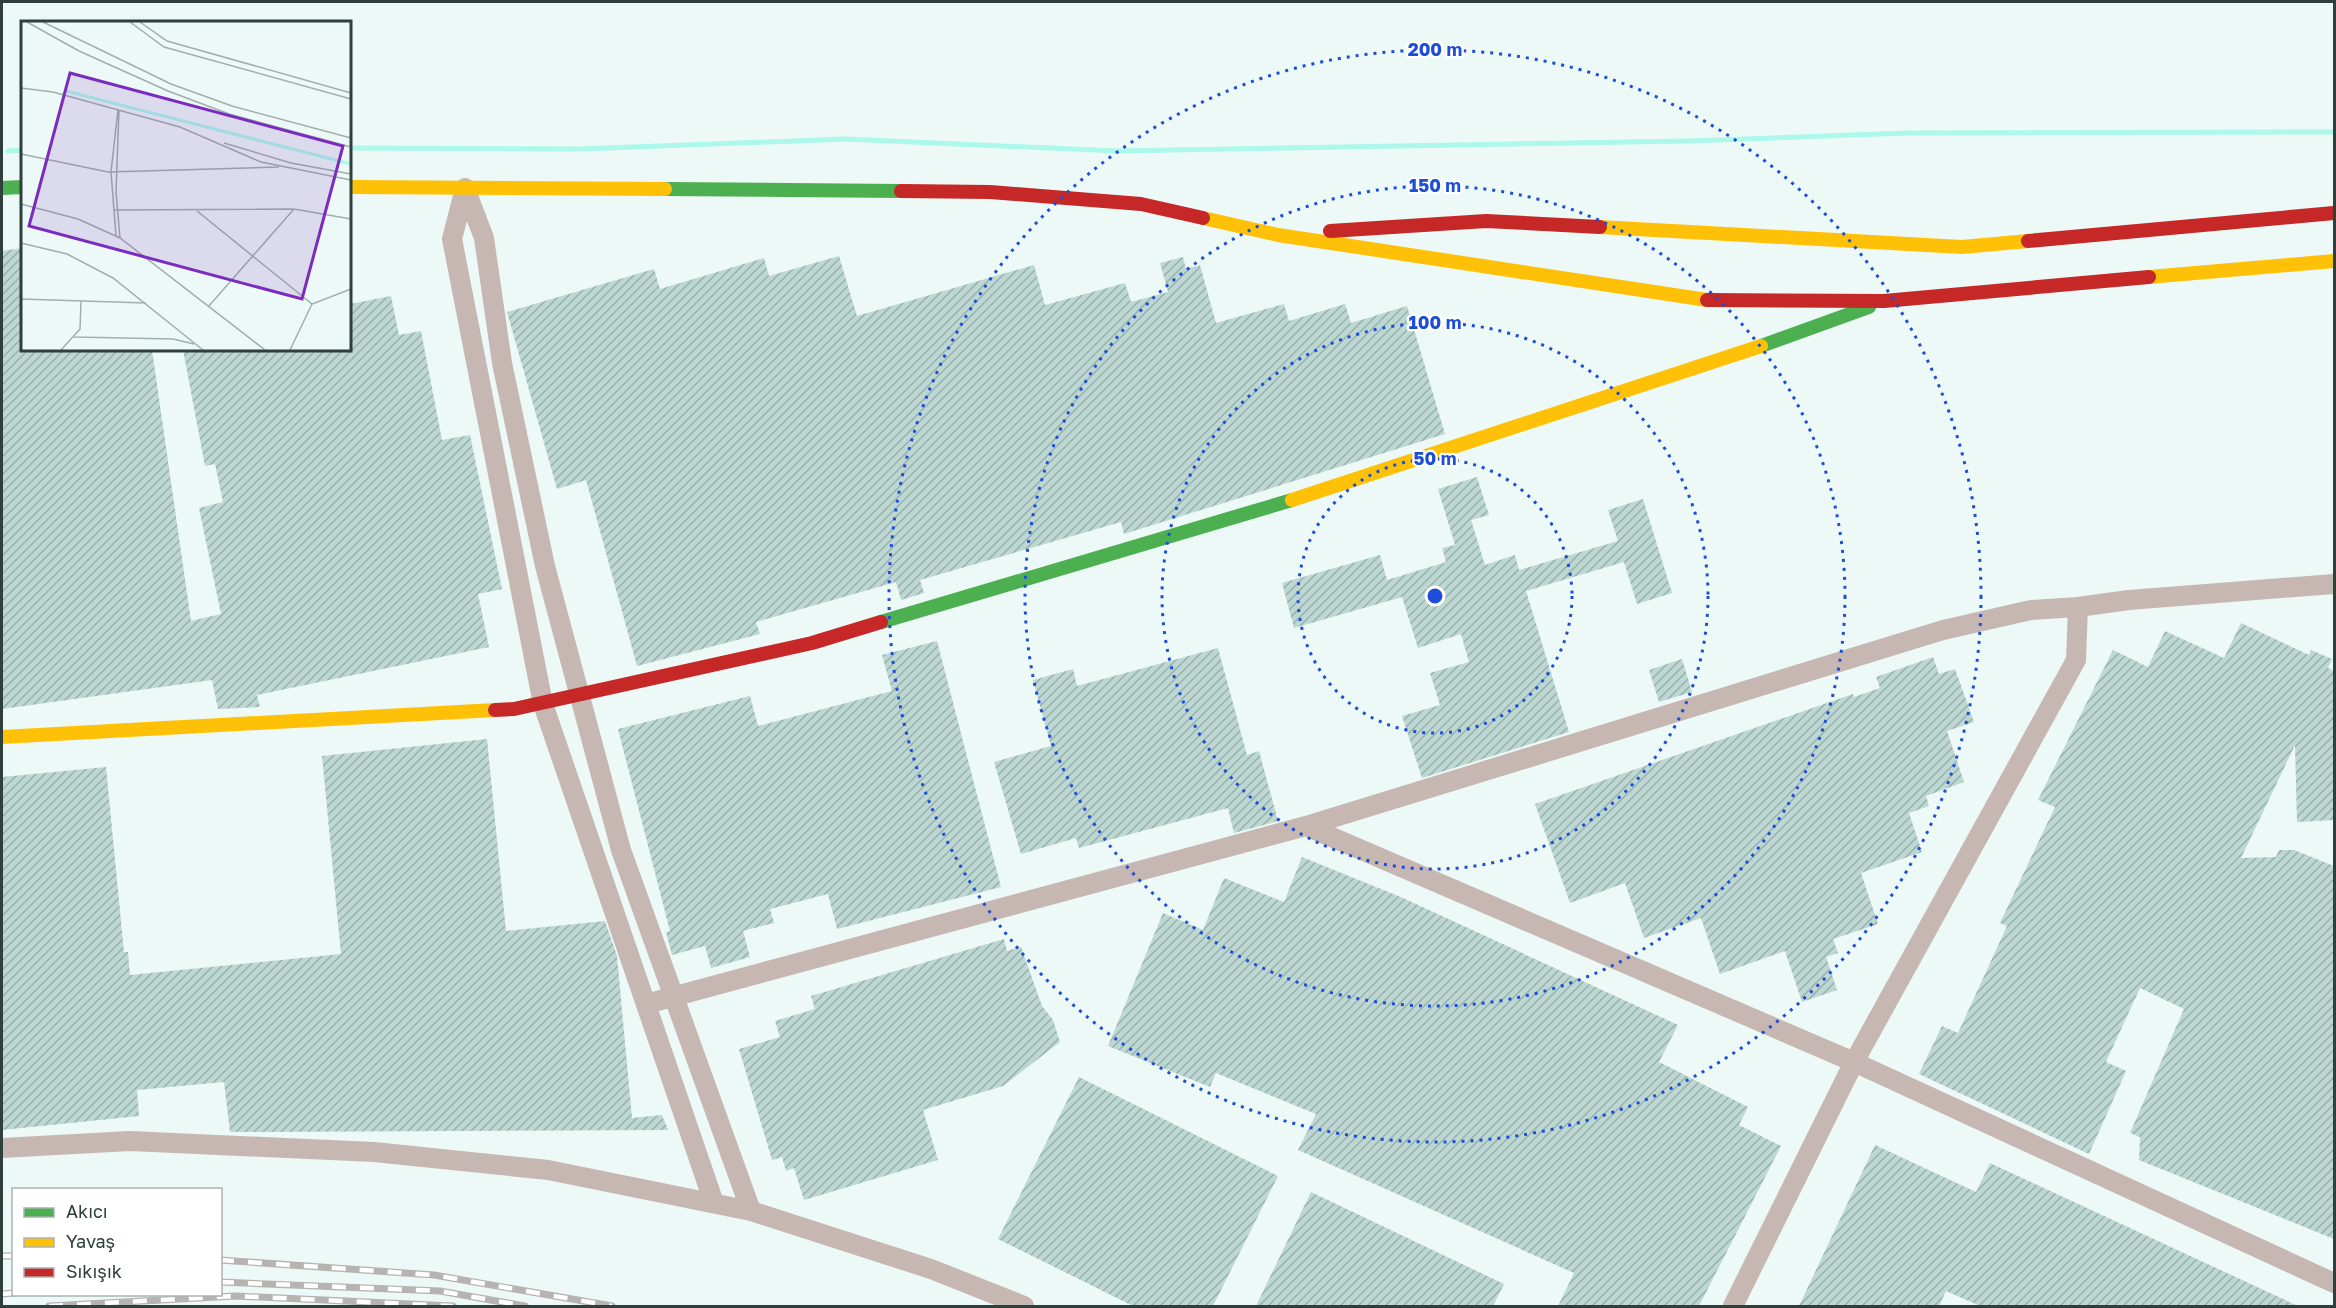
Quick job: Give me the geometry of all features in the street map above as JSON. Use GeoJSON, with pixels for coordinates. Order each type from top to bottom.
{"type":"FeatureCollection","features":[{"type":"Feature","properties":{"kind":"main road"},"geometry":{"type":"LineString","coordinates":[[2,188],[21,187]]}},
{"type":"Feature","properties":{"kind":"main road"},"geometry":{"type":"LineString","coordinates":[[351,187],[990,192],[1141,204],[1278,235],[1713,301],[1884,301],[2334,261]]}},
{"type":"Feature","properties":{"kind":"main road"},"geometry":{"type":"LineString","coordinates":[[1278,235],[1486,221],[1962,247],[2334,213]]}},
{"type":"Feature","properties":{"kind":"main road"},"geometry":{"type":"LineString","coordinates":[[2,736],[514,710],[812,643],[1269,508],[1698,369],[1884,301]]}},
{"type":"Feature","properties":{"kind":"street"},"geometry":{"type":"LineString","coordinates":[[465,188],[484,238],[502,363],[545,566],[621,850],[672,997],[751,1210]]}},
{"type":"Feature","properties":{"kind":"street"},"geometry":{"type":"LineString","coordinates":[[465,188],[452,239],[543,704],[714,1203]]}},
{"type":"Feature","properties":{"kind":"street"},"geometry":{"type":"LineString","coordinates":[[646,1004],[1306,826],[1943,630],[2031,610],[2334,584]]}},
{"type":"Feature","properties":{"kind":"street"},"geometry":{"type":"LineString","coordinates":[[1733,1306],[1854,1062],[2076,660],[2078,607]]}},
{"type":"Feature","properties":{"kind":"street"},"geometry":{"type":"LineString","coordinates":[[1306,826],[1854,1062],[2334,1283]]}},
{"type":"Feature","properties":{"kind":"street"},"geometry":{"type":"LineString","coordinates":[[2,1148],[130,1141],[374,1152],[548,1170],[751,1210],[931,1269],[1024,1306]]}},
{"type":"Feature","properties":{"kind":"building"},"geometry":{"type":"Polygon","coordinates":[[[21,248],[21,351],[152,351],[191,621],[221,614],[199,508],[223,502],[215,464],[205,466],[183,351],[351,351],[351,304],[391,296],[399,335],[421,331],[442,440],[470,435],[502,589],[478,594],[489,647],[257,695],[260,707],[218,709],[212,680],[2,709],[2,251],[21,248]]]}},
{"type":"Feature","properties":{"kind":"building"},"geometry":{"type":"Polygon","coordinates":[[[839,256],[857,316],[1034,265],[1045,305],[1125,283],[1131,302],[1168,292],[1160,263],[1183,257],[1186,269],[1200,265],[1216,323],[1284,304],[1289,321],[1345,304],[1351,323],[1407,306],[1445,434],[1124,534],[1121,522],[920,580],[924,593],[901,600],[896,582],[756,622],[760,634],[637,666],[586,480],[557,489],[507,312],[654,269],[660,289],[764,258],[769,276],[839,256]]]}},
{"type":"Feature","properties":{"kind":"building"},"geometry":{"type":"Polygon","coordinates":[[[1477,477],[1489,515],[1471,520],[1485,565],[1515,555],[1519,570],[1618,541],[1608,510],[1643,499],[1672,593],[1637,604],[1624,562],[1526,591],[1569,732],[1422,778],[1402,716],[1440,705],[1430,673],[1469,662],[1461,634],[1418,648],[1402,597],[1294,628],[1282,583],[1380,555],[1387,580],[1446,562],[1442,548],[1455,545],[1438,489],[1477,477]]]}},
{"type":"Feature","properties":{"kind":"building"},"geometry":{"type":"Polygon","coordinates":[[[2241,623],[2309,655],[2311,650],[2332,659],[2328,668],[2334,671],[2334,820],[2297,822],[2295,745],[2241,858],[2276,857],[2279,850],[2294,850],[2334,866],[2334,1239],[2139,1160],[2140,1137],[2130,1133],[2184,1009],[2140,988],[2106,1062],[2126,1071],[2089,1154],[1919,1074],[1942,1026],[1958,1033],[2007,926],[2000,923],[2055,807],[2038,800],[2113,650],[2148,667],[2165,631],[2224,658],[2241,623]]]}},
{"type":"Feature","properties":{"kind":"building"},"geometry":{"type":"Polygon","coordinates":[[[937,641],[1001,887],[837,929],[828,894],[770,909],[774,923],[743,931],[750,957],[711,968],[705,946],[672,955],[666,932],[670,931],[618,729],[750,696],[758,726],[892,691],[882,655],[937,641]]]}},
{"type":"Feature","properties":{"kind":"building"},"geometry":{"type":"Polygon","coordinates":[[[1218,648],[1247,755],[1259,751],[1278,821],[1234,833],[1228,808],[1079,848],[1076,838],[1021,854],[994,762],[1051,746],[1033,680],[1073,669],[1077,686],[1218,648]]]}},
{"type":"Feature","properties":{"kind":"building"},"geometry":{"type":"Polygon","coordinates":[[[1933,657],[1939,674],[1955,669],[1974,722],[1947,731],[1964,782],[1926,796],[1929,806],[1909,813],[1922,852],[1861,873],[1878,924],[1833,939],[1838,953],[1826,957],[1837,990],[1802,1002],[1785,951],[1720,974],[1701,918],[1644,938],[1625,883],[1570,903],[1535,804],[1853,694],[1854,697],[1880,688],[1876,677],[1933,657]]]}},
{"type":"Feature","properties":{"kind":"building"},"geometry":{"type":"Polygon","coordinates":[[[1682,659],[1692,692],[1659,702],[1649,670],[1682,659]]]}},
{"type":"Feature","properties":{"kind":"building"},"geometry":{"type":"Polygon","coordinates":[[[487,739],[506,931],[605,921],[617,956],[632,1118],[662,1115],[668,1130],[230,1132],[224,1082],[137,1090],[139,1116],[2,1130],[2,777],[106,767],[124,952],[128,952],[130,975],[341,954],[322,756],[487,739]]]}},
{"type":"Feature","properties":{"kind":"building"},"geometry":{"type":"Polygon","coordinates":[[[1302,857],[1403,898],[1678,1025],[1659,1062],[1748,1107],[1739,1125],[1781,1146],[1699,1306],[1558,1306],[1574,1273],[1298,1150],[1316,1114],[1216,1073],[1210,1087],[1108,1046],[1163,913],[1203,930],[1224,878],[1284,902],[1302,857]]]}},
{"type":"Feature","properties":{"kind":"building"},"geometry":{"type":"Polygon","coordinates":[[[1004,939],[1007,951],[1021,947],[1042,1006],[1053,1020],[1060,1042],[1003,1086],[923,1110],[938,1160],[804,1200],[794,1168],[786,1171],[782,1157],[772,1160],[739,1049],[780,1037],[775,1021],[815,1009],[811,996],[1004,939]]]}},
{"type":"Feature","properties":{"kind":"building"},"geometry":{"type":"Polygon","coordinates":[[[1079,1077],[1278,1176],[1213,1306],[1133,1306],[998,1239],[1079,1077]]]}},
{"type":"Feature","properties":{"kind":"building"},"geometry":{"type":"Polygon","coordinates":[[[1875,1145],[1976,1192],[1990,1163],[2298,1306],[1980,1306],[1946,1291],[1939,1306],[1799,1306],[1875,1145]]]}},
{"type":"Feature","properties":{"kind":"building"},"geometry":{"type":"Polygon","coordinates":[[[1311,1192],[1504,1284],[1493,1306],[1256,1306],[1311,1192]]]}},
{"type":"Feature","properties":{"kind":"waterway"},"geometry":{"type":"LineString","coordinates":[[351,148],[581,149],[845,139],[1117,151],[1688,141],[1907,133],[2334,132]]}},
{"type":"Feature","properties":{"kind":"waterway"},"geometry":{"type":"LineString","coordinates":[[8,151],[21,150]]}},
{"type":"Feature","properties":{"kind":"railway"},"geometry":{"type":"LineString","coordinates":[[2,1256],[12,1256]]}},
{"type":"Feature","properties":{"kind":"railway"},"geometry":{"type":"LineString","coordinates":[[222,1260],[434,1275],[612,1306]]}},
{"type":"Feature","properties":{"kind":"railway"},"geometry":{"type":"LineString","coordinates":[[222,1282],[440,1291],[525,1306]]}},
{"type":"Feature","properties":{"kind":"railway"},"geometry":{"type":"LineString","coordinates":[[2,1294],[12,1293]]}},
{"type":"Feature","properties":{"kind":"railway"},"geometry":{"type":"LineString","coordinates":[[49,1306],[236,1296],[453,1306]]}},
{"type":"Feature","properties":{"kind":"traffic: fast"},"geometry":{"type":"LineString","coordinates":[[2,188],[21,187]]}},
{"type":"Feature","properties":{"kind":"traffic: fast"},"geometry":{"type":"LineString","coordinates":[[665,189],[901,191]]}},
{"type":"Feature","properties":{"kind":"traffic: fast"},"geometry":{"type":"LineString","coordinates":[[1761,346],[1869,307]]}},
{"type":"Feature","properties":{"kind":"traffic: fast"},"geometry":{"type":"LineString","coordinates":[[881,622],[1292,500]]}},
{"type":"Feature","properties":{"kind":"traffic: slow"},"geometry":{"type":"LineString","coordinates":[[351,187],[665,189]]}},
{"type":"Feature","properties":{"kind":"traffic: slow"},"geometry":{"type":"LineString","coordinates":[[1203,218],[1278,235],[1707,300]]}},
{"type":"Feature","properties":{"kind":"traffic: slow"},"geometry":{"type":"LineString","coordinates":[[1600,227],[1962,247],[2028,241]]}},
{"type":"Feature","properties":{"kind":"traffic: slow"},"geometry":{"type":"LineString","coordinates":[[2149,277],[2334,261]]}},
{"type":"Feature","properties":{"kind":"traffic: slow"},"geometry":{"type":"LineString","coordinates":[[1292,500],[1761,346]]}},
{"type":"Feature","properties":{"kind":"traffic: slow"},"geometry":{"type":"LineString","coordinates":[[2,737],[495,710]]}},
{"type":"Feature","properties":{"kind":"traffic: jam"},"geometry":{"type":"LineString","coordinates":[[901,191],[990,192],[1141,204],[1203,218]]}},
{"type":"Feature","properties":{"kind":"traffic: jam"},"geometry":{"type":"LineString","coordinates":[[2028,241],[2334,213]]}},
{"type":"Feature","properties":{"kind":"traffic: jam"},"geometry":{"type":"LineString","coordinates":[[1330,231],[1486,221],[1600,227]]}},
{"type":"Feature","properties":{"kind":"traffic: jam"},"geometry":{"type":"LineString","coordinates":[[1707,300],[1884,301],[2149,277]]}},
{"type":"Feature","properties":{"kind":"traffic: jam"},"geometry":{"type":"LineString","coordinates":[[495,710],[514,709],[812,643],[881,622]]}}]}
